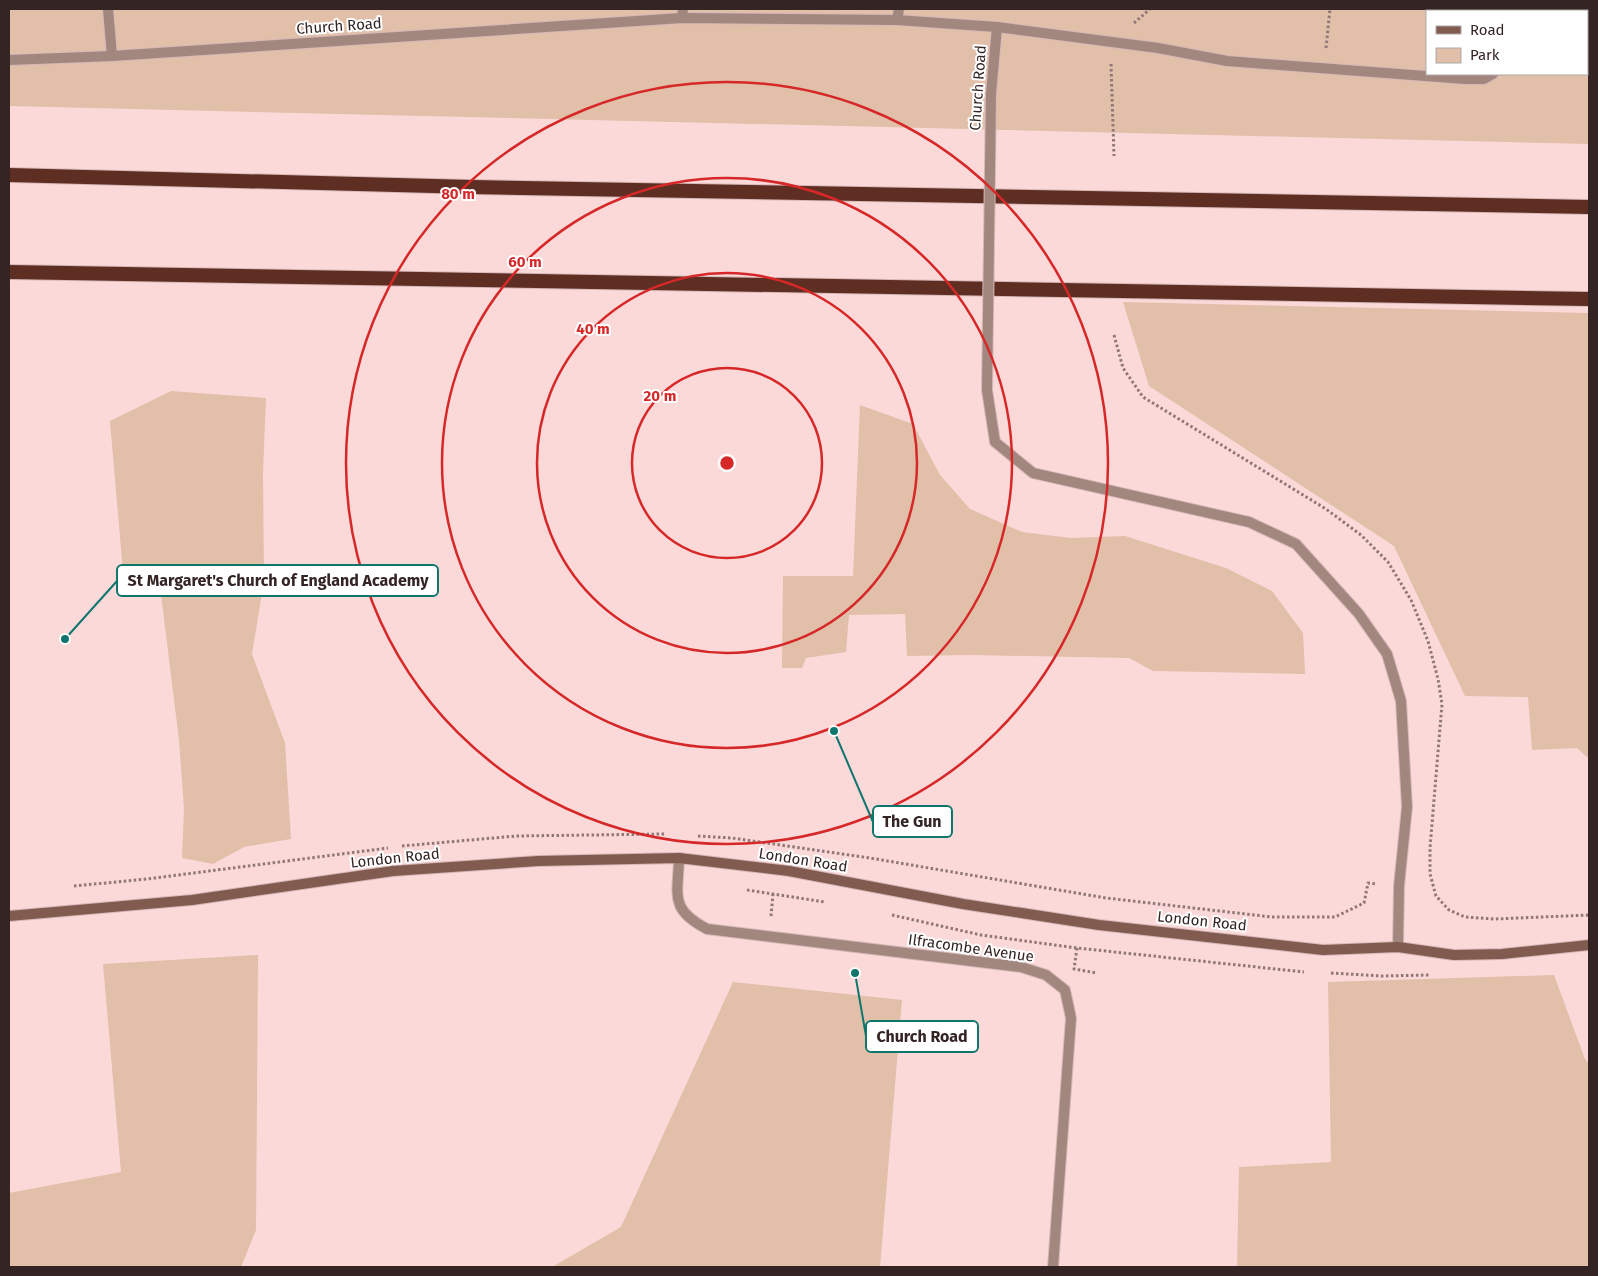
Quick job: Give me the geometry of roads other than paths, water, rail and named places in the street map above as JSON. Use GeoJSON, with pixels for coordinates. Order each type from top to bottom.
{"type":"FeatureCollection","features":[{"type":"Feature","properties":{"kind":"highway"},"geometry":{"type":"LineString","coordinates":[[9,175],[472,187],[1589,208]]}},
{"type":"Feature","properties":{"kind":"highway"},"geometry":{"type":"LineString","coordinates":[[9,272],[1589,299]]}},
{"type":"Feature","properties":{"kind":"main road","name":"London Road"},"geometry":{"type":"LineString","coordinates":[[9,916],[192,900],[393,871],[538,861],[679,858],[789,871],[963,904],[1099,925],[1323,950],[1398,947],[1454,955],[1502,954],[1589,945]]}},
{"type":"Feature","properties":{"kind":"street"},"geometry":{"type":"LineString","coordinates":[[108,9],[112,56]]}},
{"type":"Feature","properties":{"kind":"street"},"geometry":{"type":"LineString","coordinates":[[897,20],[899,9]]}},
{"type":"Feature","properties":{"kind":"street","name":"Church Road"},"geometry":{"type":"LineString","coordinates":[[9,60],[112,56],[683,13],[897,20],[997,27],[991,94],[987,390],[995,442],[1033,473],[1249,522],[1296,544],[1359,614],[1388,654],[1401,701],[1407,807],[1399,886],[1398,947]]}},
{"type":"Feature","properties":{"kind":"street"},"geometry":{"type":"LineString","coordinates":[[997,27],[1112,42],[1227,61],[1465,79],[1484,79],[1491,75]]}},
{"type":"Feature","properties":{"kind":"street","name":"Ilfracombe Avenue"},"geometry":{"type":"LineString","coordinates":[[679,858],[679,907],[689,920],[707,930],[1021,967],[1046,976],[1065,990],[1072,1018],[1053,1267]]}},
{"type":"Feature","properties":{"kind":"place","name":"St Margaret's Church of England Academy"},"geometry":{"type":"Point","coordinates":[65,639]}},
{"type":"Feature","properties":{"kind":"place","name":"The Gun"},"geometry":{"type":"Point","coordinates":[834,731]}},
{"type":"Feature","properties":{"kind":"place","name":"Church Road"},"geometry":{"type":"Point","coordinates":[855,973]}}]}
